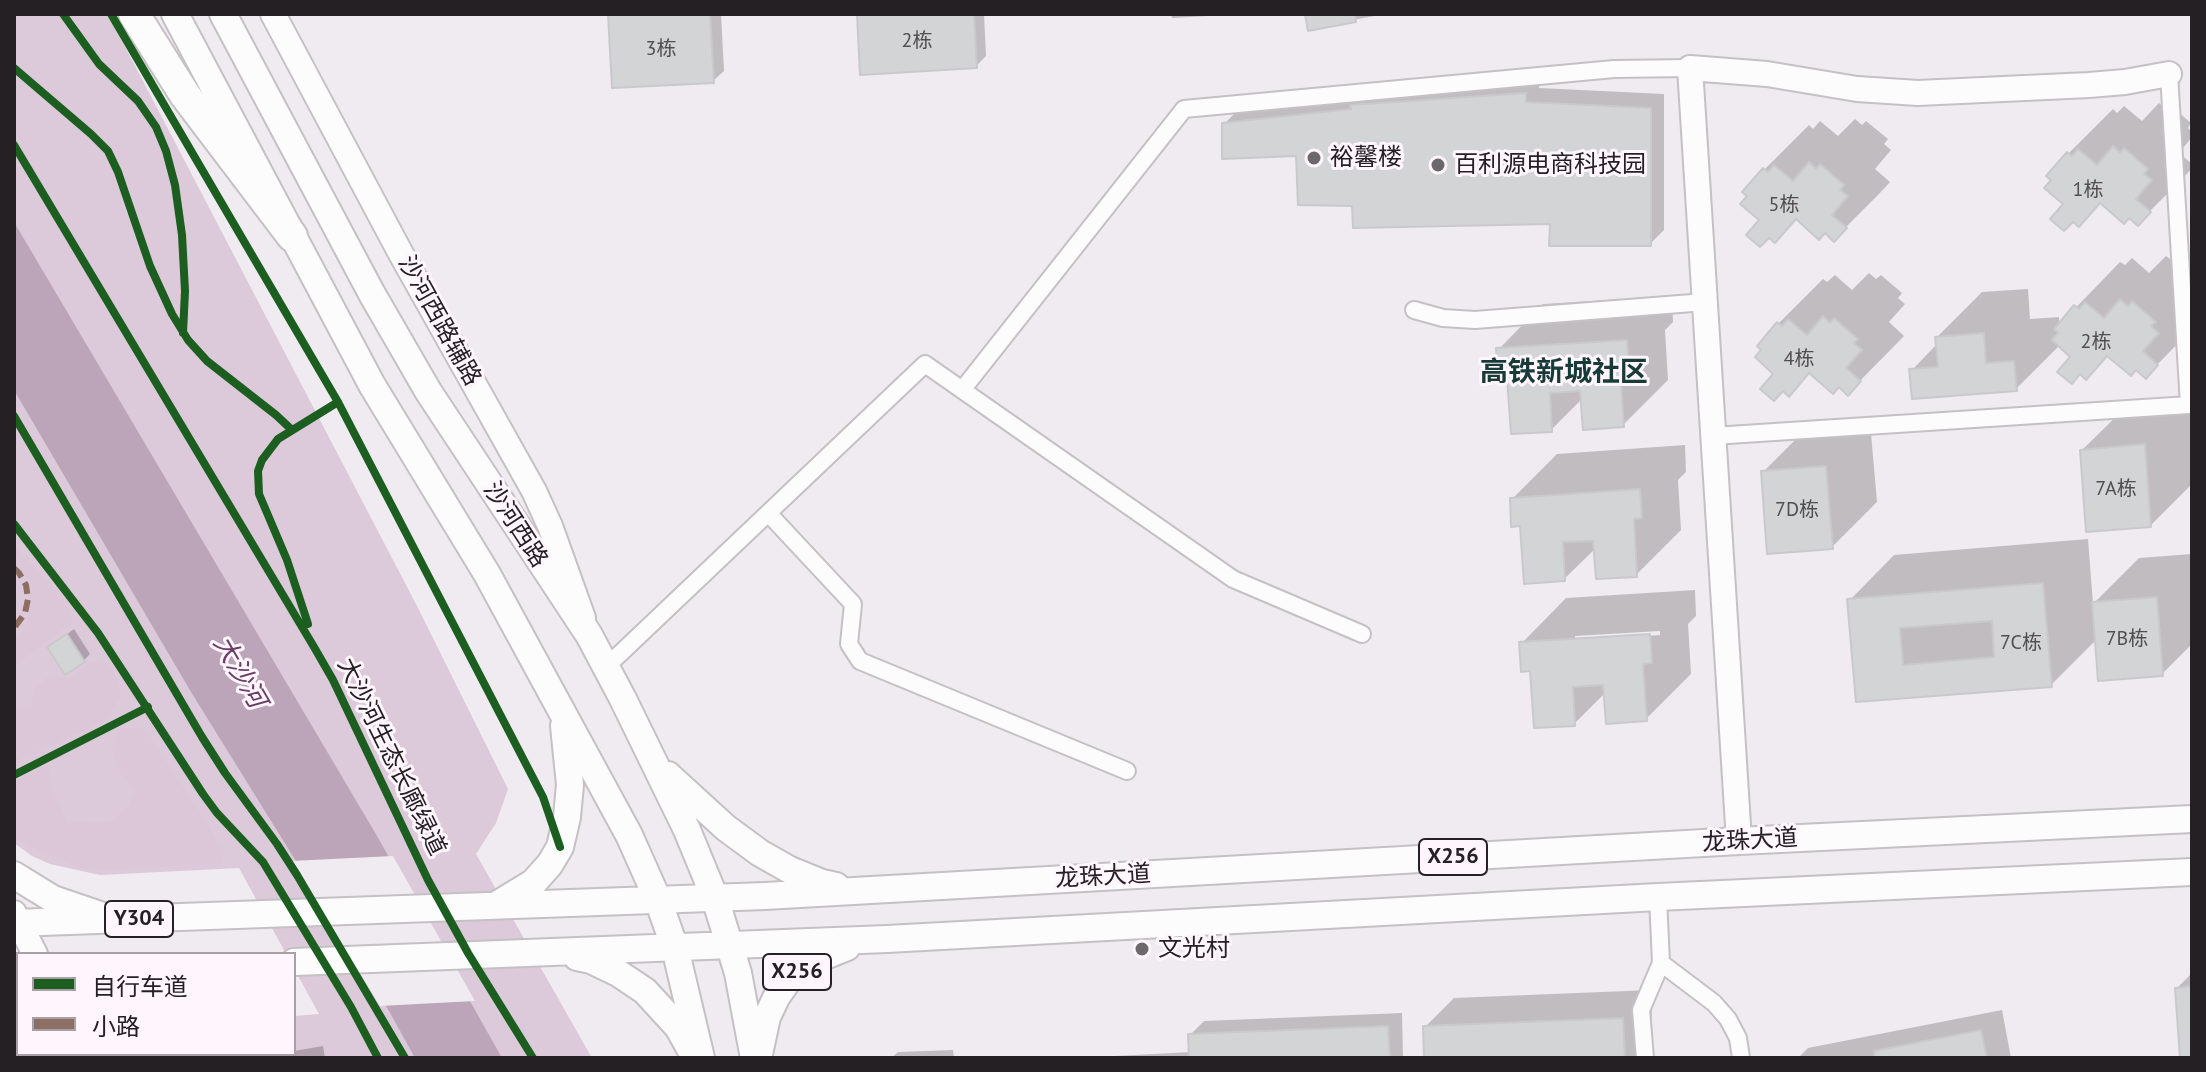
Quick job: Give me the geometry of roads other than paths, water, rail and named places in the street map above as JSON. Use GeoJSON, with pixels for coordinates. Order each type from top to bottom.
{"type":"FeatureCollection","features":[{"type":"Feature","properties":{"kind":"highway"},"geometry":{"type":"LineString","coordinates":[[134,14],[185,95],[292,236]]}},
{"type":"Feature","properties":{"kind":"main road","name":"沙河西路"},"geometry":{"type":"LineString","coordinates":[[175,14],[372,385],[487,574],[629,835],[675,948],[701,1058]]}},
{"type":"Feature","properties":{"kind":"main road","name":"沙河西路"},"geometry":{"type":"LineString","coordinates":[[223,14],[372,294],[428,391],[589,635],[606,667],[687,830],[715,898],[740,981],[756,1058]]}},
{"type":"Feature","properties":{"kind":"main road"},"geometry":{"type":"LineString","coordinates":[[495,906],[534,882],[550,864],[562,839],[569,803],[569,769],[559,703]]}},
{"type":"Feature","properties":{"kind":"main road"},"geometry":{"type":"LineString","coordinates":[[646,747],[679,786],[740,839],[790,870],[822,883],[855,890]]}},
{"type":"Feature","properties":{"kind":"main road","name":"龙珠大道"},"geometry":{"type":"LineString","coordinates":[[16,920],[119,920],[715,898],[2192,819]]}},
{"type":"Feature","properties":{"kind":"main road","name":"龙珠大道"},"geometry":{"type":"LineString","coordinates":[[296,962],[887,939],[1658,897],[2192,872]]}},
{"type":"Feature","properties":{"kind":"main road"},"geometry":{"type":"LineString","coordinates":[[14,875],[53,899],[119,920]]}},
{"type":"Feature","properties":{"kind":"main road","name":"X256"},"geometry":{"type":"LineString","coordinates":[[756,1058],[767,1017],[789,979],[826,955],[857,944],[887,939]]}},
{"type":"Feature","properties":{"kind":"main road"},"geometry":{"type":"LineString","coordinates":[[558,952],[591,960],[645,991],[678,1027],[694,1058]]}},
{"type":"Feature","properties":{"kind":"street","name":"沙河西路辅路"},"geometry":{"type":"LineString","coordinates":[[273,14],[406,263],[534,491],[589,635]]}},
{"type":"Feature","properties":{"kind":"street"},"geometry":{"type":"LineString","coordinates":[[1690,68],[1739,841]]}},
{"type":"Feature","properties":{"kind":"street"},"geometry":{"type":"LineString","coordinates":[[962,390],[1184,109],[1614,69],[1690,68],[1767,74],[1857,89],[1907,93],[2101,84],[2169,74],[2189,405],[1713,436]]}},
{"type":"Feature","properties":{"kind":"street"},"geometry":{"type":"LineString","coordinates":[[1414,310],[1443,318],[1475,320],[1705,302]]}},
{"type":"Feature","properties":{"kind":"street"},"geometry":{"type":"LineString","coordinates":[[606,667],[925,364],[1233,579],[1362,634]]}},
{"type":"Feature","properties":{"kind":"street"},"geometry":{"type":"LineString","coordinates":[[768,513],[853,604],[849,644],[860,661],[1127,771]]}},
{"type":"Feature","properties":{"kind":"street"},"geometry":{"type":"LineString","coordinates":[[1645,1058],[1641,1010],[1661,963],[1658,897]]}},
{"type":"Feature","properties":{"kind":"street"},"geometry":{"type":"LineString","coordinates":[[16,920],[34,952]]}},
{"type":"Feature","properties":{"kind":"street"},"geometry":{"type":"LineString","coordinates":[[1661,963],[1714,1003],[1728,1019],[1738,1038],[1741,1058]]}},
{"type":"Feature","properties":{"kind":"water","name":"大沙河"},"geometry":{"type":"Polygon","coordinates":[[[14,222],[377,836],[502,1058],[415,1058],[191,692],[14,390],[14,222]]]}},
{"type":"Feature","properties":{"kind":"place","name":"裕馨楼"},"geometry":{"type":"Point","coordinates":[1314,158]}},
{"type":"Feature","properties":{"kind":"place","name":"百利源电商科技园"},"geometry":{"type":"Point","coordinates":[1438,165]}},
{"type":"Feature","properties":{"kind":"place","name":"文光村"},"geometry":{"type":"Point","coordinates":[1142,949]}},
{"type":"Feature","properties":{"kind":"district","name":"高铁新城社区"},"geometry":{"type":"Point","coordinates":[1564,373]}}]}
